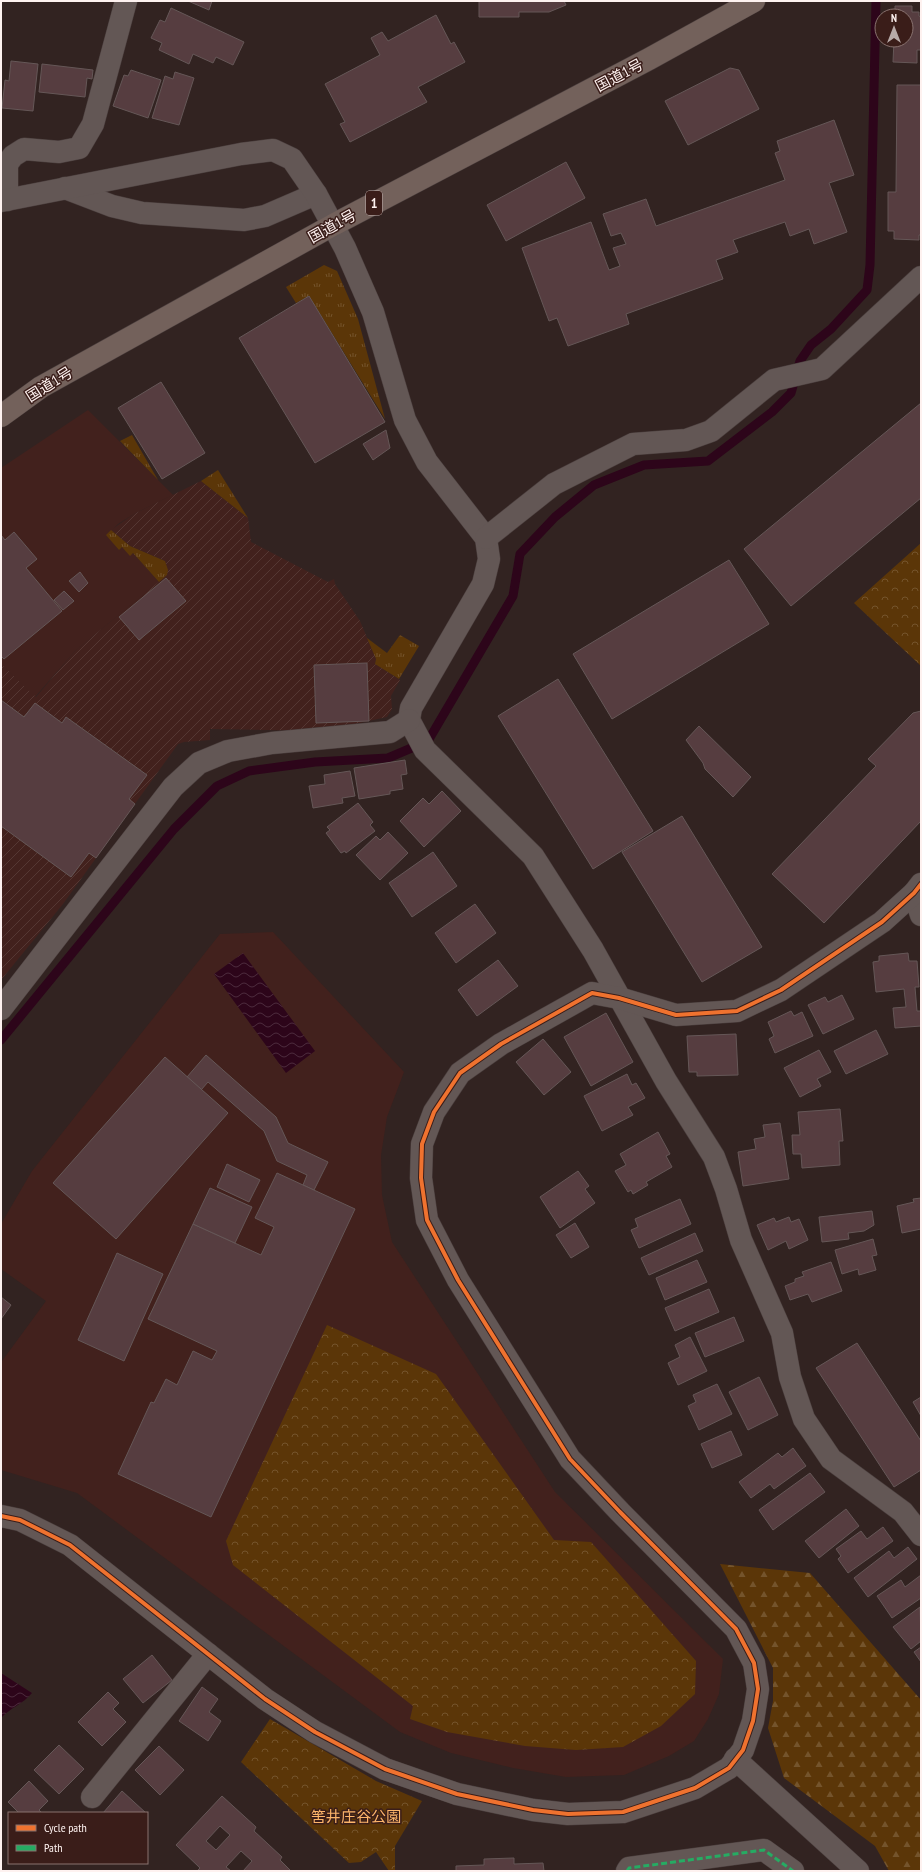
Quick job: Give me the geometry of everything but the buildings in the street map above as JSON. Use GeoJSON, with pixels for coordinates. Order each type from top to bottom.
{"type":"FeatureCollection","features":[{"type":"Feature","properties":{"kind":"highway","name":"国道1号"},"geometry":{"type":"LineString","coordinates":[[1,416],[41,387],[333,225],[649,59],[754,1]]}},
{"type":"Feature","properties":{"kind":"street"},"geometry":{"type":"LineString","coordinates":[[126,1],[93,124],[79,148],[59,152],[24,149],[13,156],[7,164],[4,201],[241,154],[273,150],[292,159],[316,194],[333,225],[373,312],[405,420],[427,462],[486,538],[489,559],[483,584],[411,708],[409,720],[425,750],[533,856],[593,950],[666,1081],[714,1157],[726,1189],[741,1240],[782,1333],[790,1377],[804,1419],[831,1459],[903,1512],[921,1535]]}},
{"type":"Feature","properties":{"kind":"street"},"geometry":{"type":"LineString","coordinates":[[64,188],[112,206],[142,213],[244,220],[265,216],[316,194]]}},
{"type":"Feature","properties":{"kind":"street"},"geometry":{"type":"LineString","coordinates":[[486,538],[554,484],[633,444],[686,440],[711,432],[774,380],[822,369],[921,277]]}},
{"type":"Feature","properties":{"kind":"street"},"geometry":{"type":"LineString","coordinates":[[1,1009],[173,787],[199,763],[228,751],[272,743],[390,732],[409,720]]}},
{"type":"Feature","properties":{"kind":"street"},"geometry":{"type":"LineString","coordinates":[[1,1516],[20,1520],[70,1545],[265,1699],[315,1732],[384,1769],[457,1794],[533,1810],[568,1814],[623,1812],[695,1788],[729,1768],[743,1750],[753,1721],[758,1689],[754,1662],[736,1628],[570,1459],[458,1280],[427,1220],[421,1178],[422,1144],[434,1112],[460,1073],[501,1044],[592,993],[619,998],[676,1015],[737,1011],[781,990],[882,922],[917,888]]}},
{"type":"Feature","properties":{"kind":"street"},"geometry":{"type":"LineString","coordinates":[[917,888],[921,915]]}},
{"type":"Feature","properties":{"kind":"street"},"geometry":{"type":"LineString","coordinates":[[92,1797],[208,1654]]}},
{"type":"Feature","properties":{"kind":"street"},"geometry":{"type":"LineString","coordinates":[[735,1759],[858,1871]]}},
{"type":"Feature","properties":{"kind":"street"},"geometry":{"type":"LineString","coordinates":[[627,1871],[629,1868],[764,1850],[794,1871]]}},
{"type":"Feature","properties":{"kind":"shaded area"},"geometry":{"type":"Polygon","coordinates":[[[88,410],[173,495],[134,514],[118,524],[107,535],[119,550],[122,547],[130,555],[133,553],[159,582],[75,651],[35,697],[1,664],[1,468],[88,410]]]}},
{"type":"Feature","properties":{"kind":"shaded area"},"geometry":{"type":"Polygon","coordinates":[[[201,481],[248,518],[251,542],[328,582],[334,579],[335,584],[360,621],[376,659],[375,664],[400,680],[391,696],[392,709],[387,717],[322,731],[210,729],[210,740],[184,742],[178,744],[63,904],[1,980],[1,664],[36,697],[75,651],[167,575],[165,561],[130,546],[111,530],[134,514],[201,481]]]}},
{"type":"Feature","properties":{"kind":"shaded area"},"geometry":{"type":"Polygon","coordinates":[[[273,932],[404,1072],[387,1117],[381,1155],[382,1195],[392,1242],[555,1492],[723,1659],[719,1694],[708,1719],[694,1741],[669,1756],[624,1775],[566,1777],[513,1768],[451,1753],[400,1732],[77,1493],[1,1470],[2,1361],[46,1301],[1,1269],[1,1224],[32,1171],[220,934],[273,932]]]}},
{"type":"Feature","properties":{"kind":"green space"},"geometry":{"type":"Polygon","coordinates":[[[324,265],[337,271],[358,319],[385,419],[309,296],[296,303],[286,287],[324,265]]]}},
{"type":"Feature","properties":{"kind":"green space"},"geometry":{"type":"Polygon","coordinates":[[[132,435],[158,480],[120,441],[132,435]]]}},
{"type":"Feature","properties":{"kind":"green space"},"geometry":{"type":"Polygon","coordinates":[[[218,470],[248,518],[201,481],[218,470]]]}},
{"type":"Feature","properties":{"kind":"green space"},"geometry":{"type":"Polygon","coordinates":[[[111,530],[130,546],[165,561],[168,570],[167,575],[159,582],[133,553],[130,556],[122,547],[119,550],[106,535],[111,530]]]}},
{"type":"Feature","properties":{"kind":"green space"},"geometry":{"type":"Polygon","coordinates":[[[921,543],[921,666],[854,603],[921,543]]]}},
{"type":"Feature","properties":{"kind":"green space"},"geometry":{"type":"Polygon","coordinates":[[[400,635],[419,646],[399,679],[375,664],[376,659],[367,638],[387,653],[400,635]]]}},
{"type":"Feature","properties":{"kind":"green space"},"geometry":{"type":"Polygon","coordinates":[[[327,1325],[436,1374],[554,1540],[591,1542],[696,1661],[695,1694],[661,1726],[623,1747],[576,1750],[525,1746],[447,1732],[410,1719],[413,1706],[233,1565],[226,1541],[327,1325]]]}},
{"type":"Feature","properties":{"kind":"green space"},"geometry":{"type":"Polygon","coordinates":[[[720,1564],[810,1573],[921,1700],[921,1871],[889,1871],[875,1846],[784,1778],[768,1728],[773,1701],[773,1668],[720,1564]]]}},
{"type":"Feature","properties":{"kind":"green space","name":"筈井庄谷公園"},"geometry":{"type":"Polygon","coordinates":[[[270,1719],[376,1781],[422,1801],[395,1846],[395,1871],[389,1871],[376,1852],[361,1862],[349,1863],[241,1762],[270,1719]]]}},
{"type":"Feature","properties":{"kind":"water"},"geometry":{"type":"Polygon","coordinates":[[[243,953],[315,1051],[286,1073],[214,974],[243,953]]]}},
{"type":"Feature","properties":{"kind":"water"},"geometry":{"type":"Polygon","coordinates":[[[1,1673],[32,1693],[1,1718],[1,1673]]]}},
{"type":"Feature","properties":{"kind":"waterway"},"geometry":{"type":"LineString","coordinates":[[1,1040],[174,829],[217,786],[249,771],[315,762],[388,758],[428,741],[513,596],[520,554],[555,517],[594,485],[644,465],[708,461],[772,412],[791,393],[800,361],[811,345],[831,329],[867,290],[870,265],[876,1]]}},
{"type":"Feature","properties":{"kind":"marked path"},"geometry":{"type":"LineString","coordinates":[[627,1871],[629,1868],[764,1850],[793,1871]]}},
{"type":"Feature","properties":{"kind":"cycle path"},"geometry":{"type":"LineString","coordinates":[[1,1516],[20,1520],[70,1545],[265,1699],[315,1732],[385,1769],[457,1794],[533,1810],[568,1814],[623,1812],[695,1788],[729,1768],[743,1750],[753,1721],[758,1689],[754,1663],[736,1629],[620,1512],[570,1459],[458,1280],[427,1220],[421,1178],[422,1144],[434,1112],[460,1073],[501,1044],[592,993],[619,998],[676,1015],[737,1011],[781,990],[882,922],[914,893],[921,884]]}}]}
